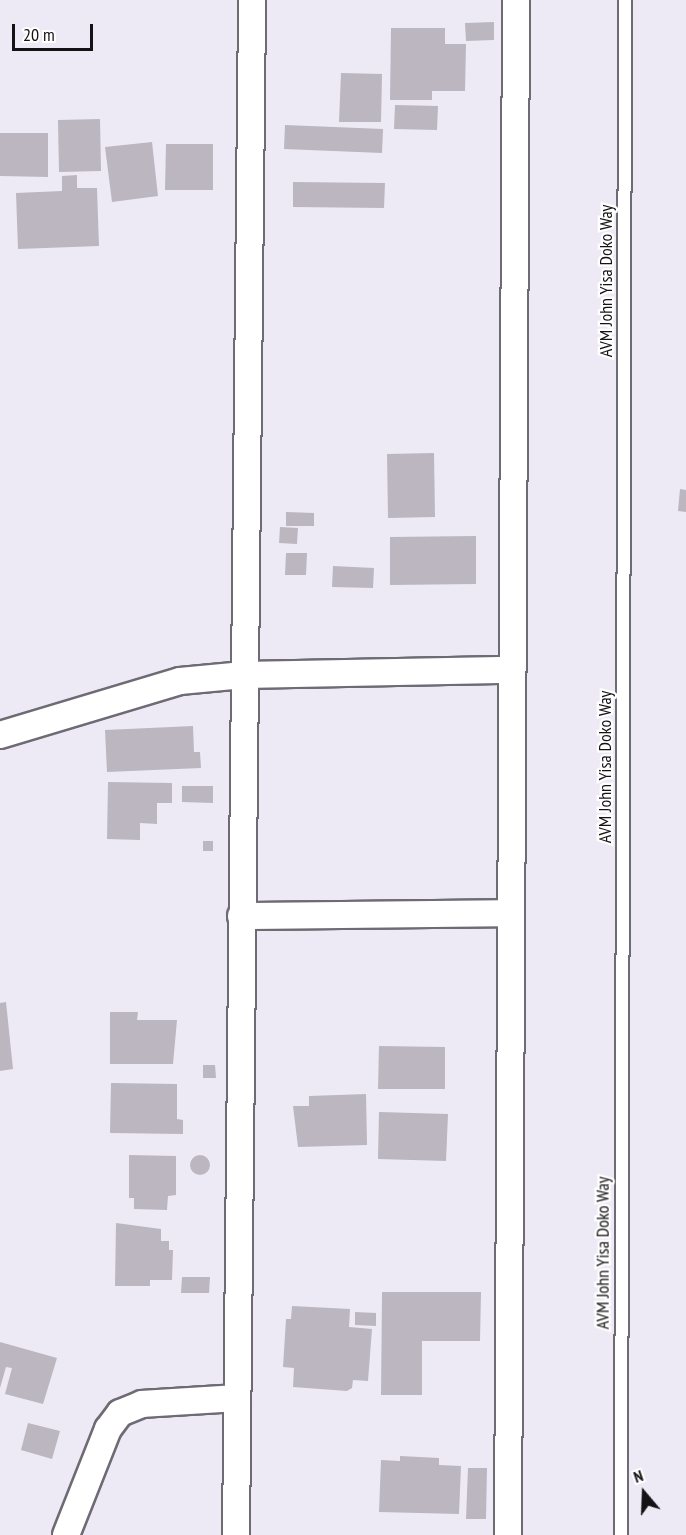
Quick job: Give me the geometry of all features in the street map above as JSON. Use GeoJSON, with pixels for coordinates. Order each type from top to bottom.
{"type":"FeatureCollection","features":[{"type":"Feature","properties":{"kind":"street"},"geometry":{"type":"LineString","coordinates":[[236,1535],[252,0]]}},
{"type":"Feature","properties":{"kind":"street"},"geometry":{"type":"LineString","coordinates":[[507,1535],[516,0]]}},
{"type":"Feature","properties":{"kind":"street"},"geometry":{"type":"LineString","coordinates":[[0,735],[180,681],[244,675],[512,670]]}},
{"type":"Feature","properties":{"kind":"street"},"geometry":{"type":"LineString","coordinates":[[241,916],[511,913]]}},
{"type":"Feature","properties":{"kind":"street"},"geometry":{"type":"LineString","coordinates":[[66,1535],[108,1429],[120,1413],[142,1404],[237,1398]]}},
{"type":"Feature","properties":{"kind":"lane","name":"AVM John Yisa Doko Way"},"geometry":{"type":"LineString","coordinates":[[621,1535],[625,0]]}},
{"type":"Feature","properties":{"kind":"building"},"geometry":{"type":"Polygon","coordinates":[[[494,22],[494,40],[466,41],[465,23],[494,22]]]}},
{"type":"Feature","properties":{"kind":"building"},"geometry":{"type":"Polygon","coordinates":[[[391,28],[445,28],[445,44],[466,44],[465,91],[432,91],[432,100],[390,100],[391,28]]]}},
{"type":"Feature","properties":{"kind":"building"},"geometry":{"type":"Polygon","coordinates":[[[341,73],[382,74],[381,122],[339,122],[341,73]]]}},
{"type":"Feature","properties":{"kind":"building"},"geometry":{"type":"Polygon","coordinates":[[[395,105],[438,106],[437,130],[394,129],[395,105]]]}},
{"type":"Feature","properties":{"kind":"building"},"geometry":{"type":"Polygon","coordinates":[[[100,119],[101,171],[59,172],[58,120],[100,119]]]}},
{"type":"Feature","properties":{"kind":"building"},"geometry":{"type":"Polygon","coordinates":[[[285,125],[383,129],[382,153],[284,149],[285,125]]]}},
{"type":"Feature","properties":{"kind":"building"},"geometry":{"type":"Polygon","coordinates":[[[0,133],[48,133],[48,177],[0,176],[0,133]]]}},
{"type":"Feature","properties":{"kind":"building"},"geometry":{"type":"Polygon","coordinates":[[[152,142],[158,196],[112,202],[105,147],[152,142]]]}},
{"type":"Feature","properties":{"kind":"building"},"geometry":{"type":"Polygon","coordinates":[[[166,144],[213,144],[213,190],[165,190],[166,144]]]}},
{"type":"Feature","properties":{"kind":"building"},"geometry":{"type":"Polygon","coordinates":[[[77,175],[77,188],[97,188],[99,246],[18,249],[16,193],[62,191],[62,176],[77,175]]]}},
{"type":"Feature","properties":{"kind":"building"},"geometry":{"type":"Polygon","coordinates":[[[293,182],[385,183],[384,208],[293,207],[293,182]]]}},
{"type":"Feature","properties":{"kind":"building"},"geometry":{"type":"Polygon","coordinates":[[[434,453],[435,517],[388,518],[387,454],[434,453]]]}},
{"type":"Feature","properties":{"kind":"building"},"geometry":{"type":"Polygon","coordinates":[[[680,489],[686,490],[686,512],[678,511],[680,489]]]}},
{"type":"Feature","properties":{"kind":"building"},"geometry":{"type":"Polygon","coordinates":[[[286,512],[314,513],[314,526],[286,526],[286,512]]]}},
{"type":"Feature","properties":{"kind":"building"},"geometry":{"type":"Polygon","coordinates":[[[280,527],[298,528],[297,544],[279,543],[280,527]]]}},
{"type":"Feature","properties":{"kind":"building"},"geometry":{"type":"Polygon","coordinates":[[[476,536],[476,584],[390,585],[390,537],[476,536]]]}},
{"type":"Feature","properties":{"kind":"building"},"geometry":{"type":"Polygon","coordinates":[[[286,553],[307,553],[306,575],[285,575],[286,553]]]}},
{"type":"Feature","properties":{"kind":"building"},"geometry":{"type":"Polygon","coordinates":[[[333,566],[374,568],[373,588],[332,587],[333,566]]]}},
{"type":"Feature","properties":{"kind":"building"},"geometry":{"type":"Polygon","coordinates":[[[193,726],[194,752],[200,752],[201,768],[107,772],[105,730],[193,726]]]}},
{"type":"Feature","properties":{"kind":"building"},"geometry":{"type":"Polygon","coordinates":[[[108,782],[172,783],[172,803],[157,803],[157,824],[140,823],[140,840],[107,839],[108,782]]]}},
{"type":"Feature","properties":{"kind":"building"},"geometry":{"type":"Polygon","coordinates":[[[182,786],[213,786],[213,803],[182,802],[182,786]]]}},
{"type":"Feature","properties":{"kind":"building"},"geometry":{"type":"Polygon","coordinates":[[[203,841],[213,841],[213,851],[203,851],[203,841]]]}},
{"type":"Feature","properties":{"kind":"building"},"geometry":{"type":"Polygon","coordinates":[[[6,1002],[13,1069],[0,1071],[0,1003],[6,1002]]]}},
{"type":"Feature","properties":{"kind":"building"},"geometry":{"type":"Polygon","coordinates":[[[110,1012],[138,1012],[137,1020],[177,1020],[173,1064],[110,1064],[110,1012]]]}},
{"type":"Feature","properties":{"kind":"building"},"geometry":{"type":"Polygon","coordinates":[[[379,1046],[445,1047],[445,1089],[378,1089],[379,1046]]]}},
{"type":"Feature","properties":{"kind":"building"},"geometry":{"type":"Polygon","coordinates":[[[203,1065],[215,1065],[216,1078],[203,1078],[203,1065]]]}},
{"type":"Feature","properties":{"kind":"building"},"geometry":{"type":"Polygon","coordinates":[[[111,1083],[177,1084],[177,1119],[183,1120],[183,1134],[110,1133],[111,1083]]]}},
{"type":"Feature","properties":{"kind":"building"},"geometry":{"type":"Polygon","coordinates":[[[366,1094],[367,1145],[298,1147],[293,1106],[309,1106],[309,1096],[366,1094]]]}},
{"type":"Feature","properties":{"kind":"building"},"geometry":{"type":"Polygon","coordinates":[[[379,1112],[448,1114],[446,1161],[378,1159],[379,1112]]]}},
{"type":"Feature","properties":{"kind":"building"},"geometry":{"type":"Polygon","coordinates":[[[129,1155],[176,1156],[176,1195],[168,1196],[167,1210],[134,1209],[134,1198],[129,1198],[129,1155]]]}},
{"type":"Feature","properties":{"kind":"building"},"geometry":{"type":"Polygon","coordinates":[[[196,1155],[204,1155],[210,1161],[210,1169],[204,1175],[196,1175],[190,1169],[190,1161],[196,1155]]]}},
{"type":"Feature","properties":{"kind":"building"},"geometry":{"type":"Polygon","coordinates":[[[116,1223],[161,1229],[161,1241],[169,1241],[169,1250],[173,1250],[172,1280],[150,1280],[150,1286],[115,1286],[116,1223]]]}},
{"type":"Feature","properties":{"kind":"building"},"geometry":{"type":"Polygon","coordinates":[[[182,1277],[210,1277],[209,1293],[181,1293],[182,1277]]]}},
{"type":"Feature","properties":{"kind":"building"},"geometry":{"type":"Polygon","coordinates":[[[382,1292],[481,1292],[480,1341],[422,1341],[422,1395],[381,1395],[382,1292]]]}},
{"type":"Feature","properties":{"kind":"building"},"geometry":{"type":"Polygon","coordinates":[[[292,1306],[350,1309],[349,1327],[372,1329],[368,1381],[353,1380],[352,1388],[347,1391],[293,1387],[294,1368],[283,1367],[286,1319],[291,1319],[292,1306]]]}},
{"type":"Feature","properties":{"kind":"building"},"geometry":{"type":"Polygon","coordinates":[[[355,1312],[376,1313],[376,1326],[355,1325],[355,1312]]]}},
{"type":"Feature","properties":{"kind":"building"},"geometry":{"type":"Polygon","coordinates":[[[0,1342],[57,1358],[43,1404],[5,1394],[12,1368],[6,1367],[0,1388],[0,1342]]]}},
{"type":"Feature","properties":{"kind":"building"},"geometry":{"type":"Polygon","coordinates":[[[28,1423],[60,1431],[52,1459],[21,1450],[28,1423]]]}},
{"type":"Feature","properties":{"kind":"building"},"geometry":{"type":"Polygon","coordinates":[[[400,1456],[439,1458],[439,1465],[461,1466],[459,1514],[379,1512],[381,1460],[400,1461],[400,1456]]]}},
{"type":"Feature","properties":{"kind":"building"},"geometry":{"type":"Polygon","coordinates":[[[468,1468],[487,1468],[486,1519],[466,1519],[468,1468]]]}}]}
